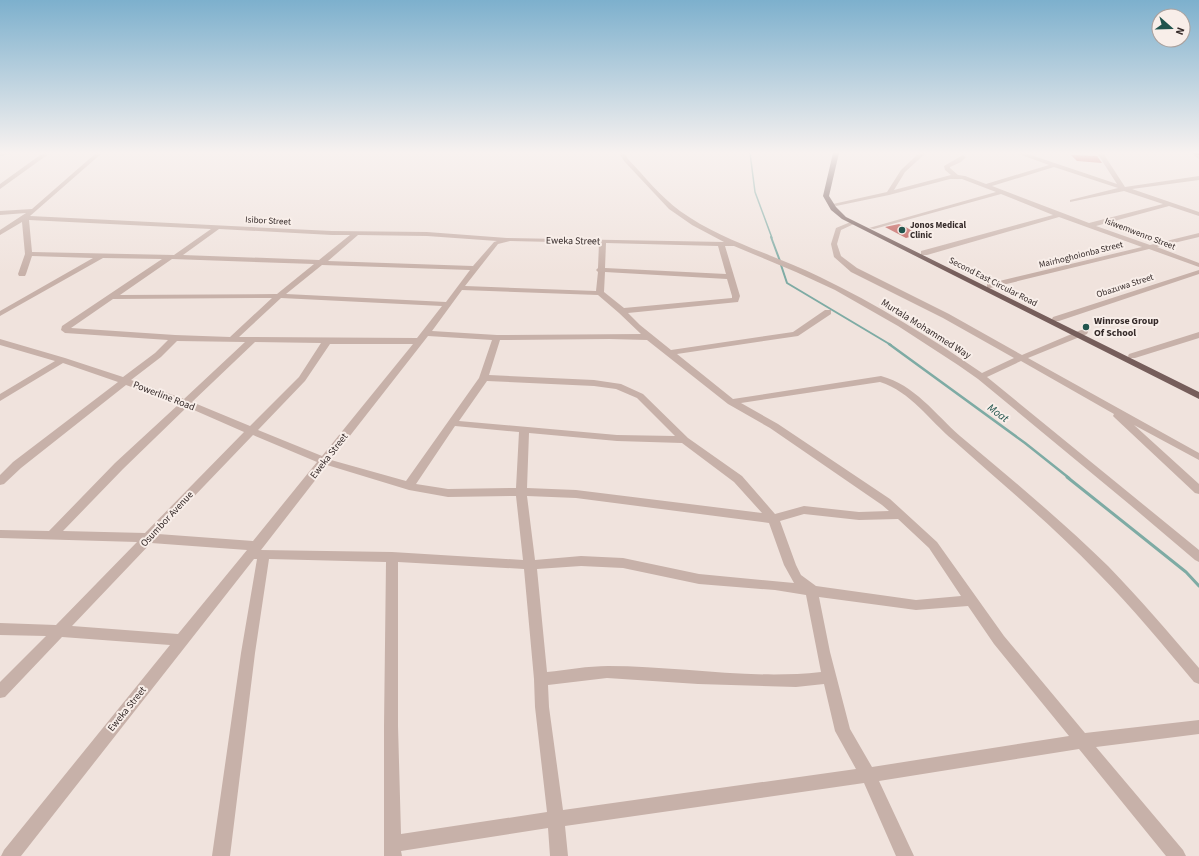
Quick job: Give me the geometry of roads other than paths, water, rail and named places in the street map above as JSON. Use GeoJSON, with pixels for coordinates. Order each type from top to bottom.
{"type":"FeatureCollection","features":[{"type":"Feature","properties":{"kind":"main road","name":"Second East Circular Road"},"geometry":{"type":"LineString","coordinates":[[827,193],[828,203],[836,212],[853,223],[1081,334],[1199,396]]}},
{"type":"Feature","properties":{"kind":"main road"},"geometry":{"type":"LineString","coordinates":[[833,193],[833,198],[836,204]]}},
{"type":"Feature","properties":{"kind":"main road","name":"Second East Circular Road"},"geometry":{"type":"LineString","coordinates":[[836,204],[843,211],[872,228],[1056,319],[1081,334],[1132,356],[1199,389]]}},
{"type":"Feature","properties":{"kind":"street"},"geometry":{"type":"LineString","coordinates":[[0,232],[34,211],[54,193]]}},
{"type":"Feature","properties":{"kind":"street","name":"Murtala Mohammed Way"},"geometry":{"type":"LineString","coordinates":[[657,193],[668,205],[695,224],[814,278],[862,302],[924,338],[981,377],[1199,557]]}},
{"type":"Feature","properties":{"kind":"street"},"geometry":{"type":"LineString","coordinates":[[836,204],[889,193]]}},
{"type":"Feature","properties":{"kind":"street"},"geometry":{"type":"LineString","coordinates":[[872,228],[1000,193]]}},
{"type":"Feature","properties":{"kind":"street","name":"Isiwemwenro Street"},"geometry":{"type":"LineString","coordinates":[[1005,193],[1199,265]]}},
{"type":"Feature","properties":{"kind":"street"},"geometry":{"type":"LineString","coordinates":[[1072,201],[1106,193]]}},
{"type":"Feature","properties":{"kind":"street"},"geometry":{"type":"LineString","coordinates":[[1135,193],[1199,214]]}},
{"type":"Feature","properties":{"kind":"street"},"geometry":{"type":"LineString","coordinates":[[1091,225],[1169,204]]}},
{"type":"Feature","properties":{"kind":"street"},"geometry":{"type":"LineString","coordinates":[[0,213],[34,211]]}},
{"type":"Feature","properties":{"kind":"street"},"geometry":{"type":"LineString","coordinates":[[924,253],[1059,214]]}},
{"type":"Feature","properties":{"kind":"street"},"geometry":{"type":"LineString","coordinates":[[22,274],[29,254],[24,218]]}},
{"type":"Feature","properties":{"kind":"street","name":"Isibor Street"},"geometry":{"type":"LineString","coordinates":[[24,218],[356,234],[427,234],[510,239]]}},
{"type":"Feature","properties":{"kind":"street"},"geometry":{"type":"LineString","coordinates":[[853,223],[838,229],[834,244],[838,258],[854,270],[939,313],[1199,457]]}},
{"type":"Feature","properties":{"kind":"street"},"geometry":{"type":"LineString","coordinates":[[218,228],[109,297],[65,328],[65,330],[175,338],[327,341],[423,337],[649,337]]}},
{"type":"Feature","properties":{"kind":"street"},"geometry":{"type":"LineString","coordinates":[[232,339],[280,296],[356,234]]}},
{"type":"Feature","properties":{"kind":"street","name":"Mairhoghoionba Street"},"geometry":{"type":"LineString","coordinates":[[990,286],[1199,235]]}},
{"type":"Feature","properties":{"kind":"street","name":"Eweka Street"},"geometry":{"type":"LineString","coordinates":[[10,856],[183,640],[258,552],[324,461],[496,243],[510,239],[721,245],[737,244]]}},
{"type":"Feature","properties":{"kind":"street"},"geometry":{"type":"LineString","coordinates":[[600,293],[600,270],[603,241]]}},
{"type":"Feature","properties":{"kind":"street"},"geometry":{"type":"LineString","coordinates":[[622,311],[735,300],[736,296],[721,245]]}},
{"type":"Feature","properties":{"kind":"street"},"geometry":{"type":"LineString","coordinates":[[29,254],[173,257],[475,268]]}},
{"type":"Feature","properties":{"kind":"street"},"geometry":{"type":"LineString","coordinates":[[0,314],[102,255]]}},
{"type":"Feature","properties":{"kind":"street"},"geometry":{"type":"LineString","coordinates":[[600,270],[731,277]]}},
{"type":"Feature","properties":{"kind":"street","name":"Obazuwa Street"},"geometry":{"type":"LineString","coordinates":[[1056,319],[1199,272]]}},
{"type":"Feature","properties":{"kind":"street"},"geometry":{"type":"LineString","coordinates":[[461,288],[600,293],[668,353],[731,402],[774,426],[886,502],[933,544],[999,640],[1084,741],[1177,856]]}},
{"type":"Feature","properties":{"kind":"street"},"geometry":{"type":"LineString","coordinates":[[109,297],[280,296],[448,304]]}},
{"type":"Feature","properties":{"kind":"street"},"geometry":{"type":"LineString","coordinates":[[668,353],[795,334],[828,312]]}},
{"type":"Feature","properties":{"kind":"street"},"geometry":{"type":"LineString","coordinates":[[981,377],[1021,358],[1081,334]]}},
{"type":"Feature","properties":{"kind":"street"},"geometry":{"type":"LineString","coordinates":[[1132,356],[1199,335]]}},
{"type":"Feature","properties":{"kind":"street"},"geometry":{"type":"LineString","coordinates":[[0,481],[17,465],[158,355],[175,338]]}},
{"type":"Feature","properties":{"kind":"street"},"geometry":{"type":"LineString","coordinates":[[409,486],[484,378],[497,338]]}},
{"type":"Feature","properties":{"kind":"street"},"geometry":{"type":"LineString","coordinates":[[52,535],[119,466],[253,339]]}},
{"type":"Feature","properties":{"kind":"street","name":"Osumbor Avenue"},"geometry":{"type":"LineString","coordinates":[[0,692],[112,577],[181,502],[252,431],[302,378],[327,341]]}},
{"type":"Feature","properties":{"kind":"street","name":"Powerline Road"},"geometry":{"type":"LineString","coordinates":[[2,346],[62,360],[125,381],[184,403],[324,461],[409,486],[448,493],[480,494],[521,492],[576,494],[774,519]]}},
{"type":"Feature","properties":{"kind":"street"},"geometry":{"type":"LineString","coordinates":[[0,398],[62,360]]}},
{"type":"Feature","properties":{"kind":"street"},"geometry":{"type":"LineString","coordinates":[[484,378],[594,383],[618,386],[640,396],[684,440],[738,479],[774,519],[790,565],[797,578],[811,590],[823,652],[842,731],[868,775],[905,856]]}},
{"type":"Feature","properties":{"kind":"street"},"geometry":{"type":"LineString","coordinates":[[731,402],[881,379],[898,386],[1016,488],[1122,589],[1199,678]]}},
{"type":"Feature","properties":{"kind":"street"},"geometry":{"type":"LineString","coordinates":[[1104,404],[1199,490]]}},
{"type":"Feature","properties":{"kind":"street"},"geometry":{"type":"LineString","coordinates":[[452,423],[617,438],[684,440]]}},
{"type":"Feature","properties":{"kind":"street"},"geometry":{"type":"LineString","coordinates":[[524,430],[521,492],[530,565],[541,679],[542,707],[556,819],[559,856]]}},
{"type":"Feature","properties":{"kind":"street"},"geometry":{"type":"LineString","coordinates":[[774,519],[804,510],[859,516],[900,515]]}},
{"type":"Feature","properties":{"kind":"street"},"geometry":{"type":"LineString","coordinates":[[0,534],[149,538],[258,552],[392,557],[530,565],[581,561],[623,563],[699,579],[811,590],[916,605],[972,600]]}},
{"type":"Feature","properties":{"kind":"street"},"geometry":{"type":"LineString","coordinates":[[221,856],[248,653],[258,552]]}},
{"type":"Feature","properties":{"kind":"street"},"geometry":{"type":"LineString","coordinates":[[392,557],[391,726],[393,850],[451,834],[868,775],[1084,741],[1199,727]]}},
{"type":"Feature","properties":{"kind":"street"},"geometry":{"type":"LineString","coordinates":[[0,629],[58,631],[183,640]]}},
{"type":"Feature","properties":{"kind":"street"},"geometry":{"type":"LineString","coordinates":[[541,679],[607,672],[698,678],[796,681],[830,677]]}},
{"type":"Feature","properties":{"kind":"waterway","name":"Moat"},"geometry":{"type":"LineString","coordinates":[[755,193],[772,238]]}},
{"type":"Feature","properties":{"kind":"waterway","name":"Moat"},"geometry":{"type":"LineString","coordinates":[[771,237],[780,261]]}},
{"type":"Feature","properties":{"kind":"waterway","name":"Moat"},"geometry":{"type":"LineString","coordinates":[[781,265],[787,283],[891,345]]}},
{"type":"Feature","properties":{"kind":"waterway","name":"Moat"},"geometry":{"type":"LineString","coordinates":[[889,344],[1025,443],[1069,478]]}},
{"type":"Feature","properties":{"kind":"waterway","name":"Moat"},"geometry":{"type":"LineString","coordinates":[[1067,477],[1186,572],[1199,586]]}},
{"type":"Feature","properties":{"kind":"place","name":"Jonos Medical Clinic"},"geometry":{"type":"Point","coordinates":[902,230]}},
{"type":"Feature","properties":{"kind":"place","name":"Winrose Group Of School"},"geometry":{"type":"Point","coordinates":[1086,327]}}]}
